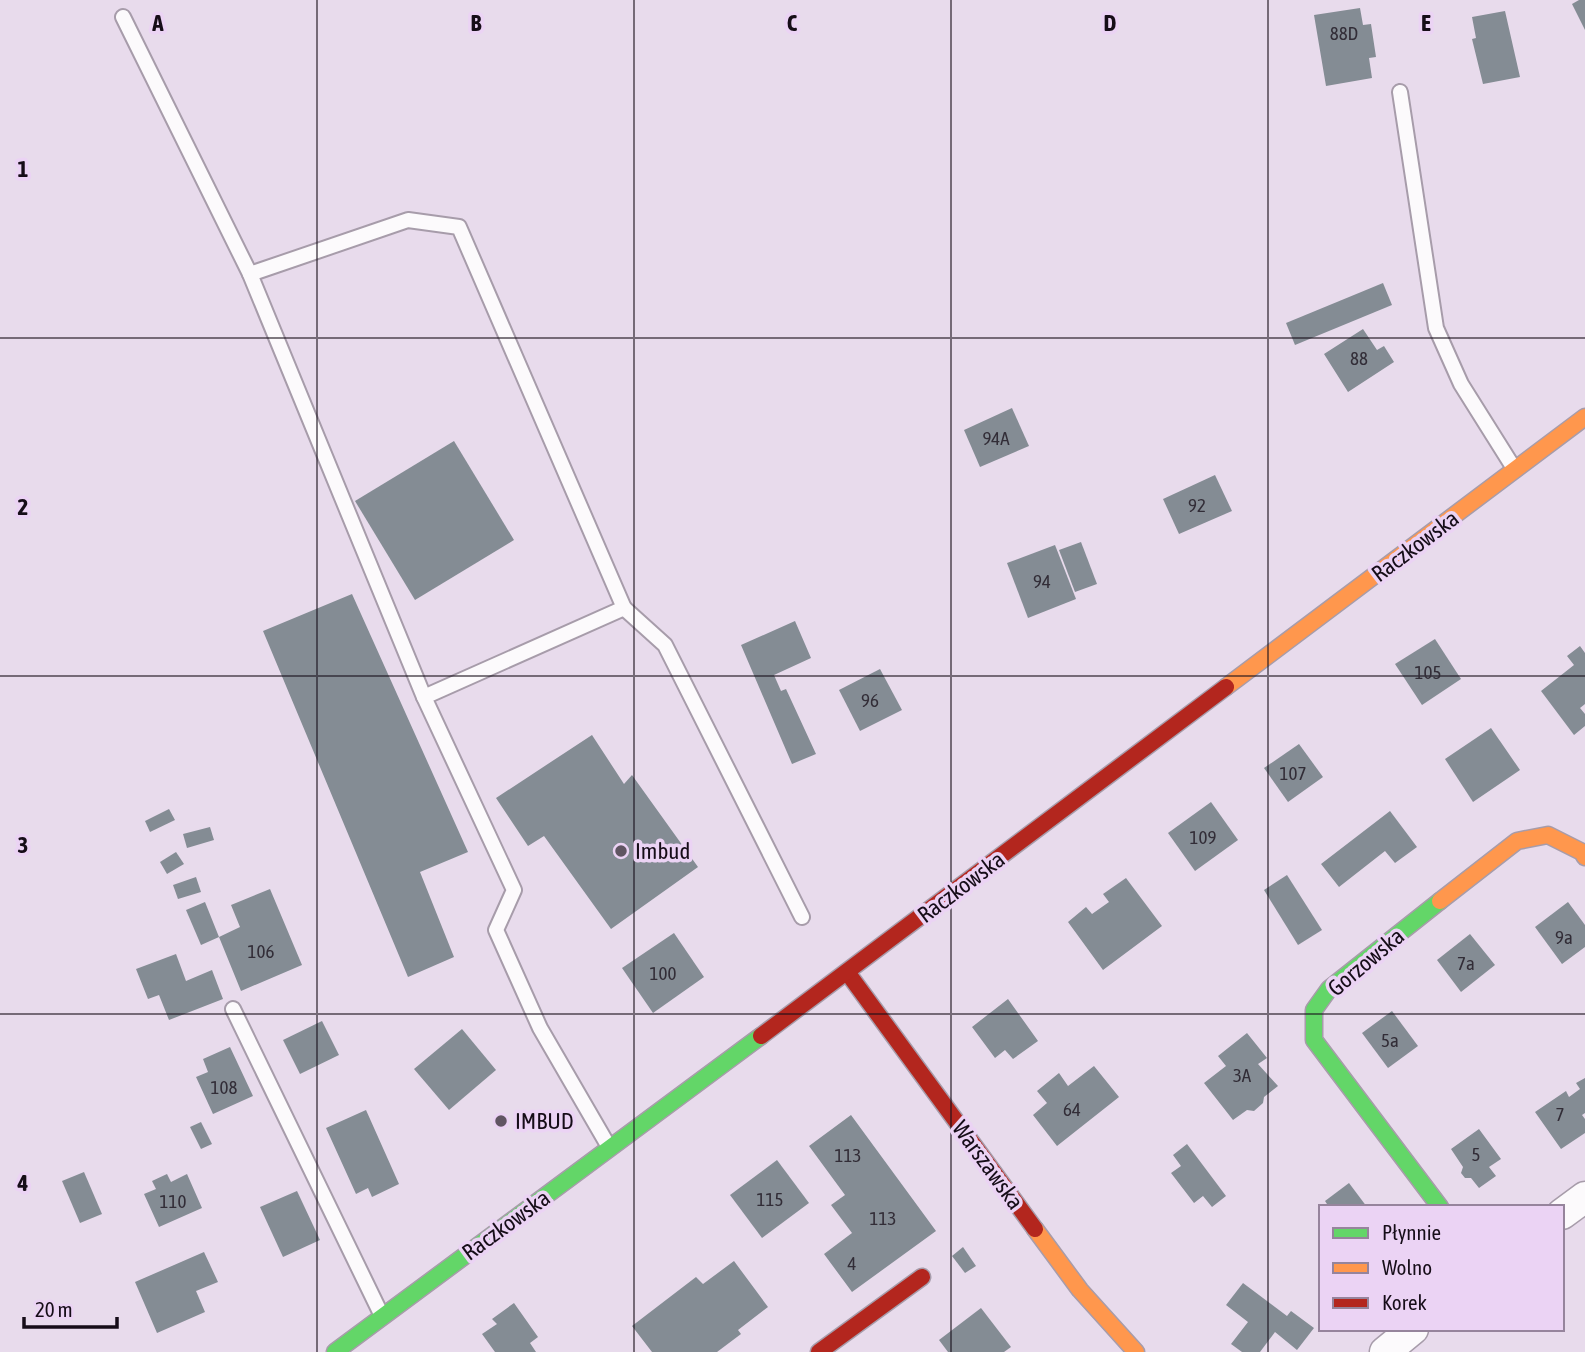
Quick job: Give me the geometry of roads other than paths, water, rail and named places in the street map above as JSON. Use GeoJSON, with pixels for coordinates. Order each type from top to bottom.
{"type":"FeatureCollection","features":[{"type":"Feature","properties":{"kind":"street","name":"Raczkowska"},"geometry":{"type":"LineString","coordinates":[[335,1352],[847,972],[1585,417]]}},
{"type":"Feature","properties":{"kind":"street","name":"Gorzowska"},"geometry":{"type":"LineString","coordinates":[[1438,1205],[1314,1040],[1314,1010],[1329,989],[1517,841],[1548,835],[1582,852],[1585,857]]}},
{"type":"Feature","properties":{"kind":"street","name":"Warszawska"},"geometry":{"type":"LineString","coordinates":[[847,972],[1080,1290],[1136,1352]]}},
{"type":"Feature","properties":{"kind":"street"},"geometry":{"type":"LineString","coordinates":[[1564,1213],[1585,1197]]}},
{"type":"Feature","properties":{"kind":"street"},"geometry":{"type":"LineString","coordinates":[[819,1352],[922,1277]]}},
{"type":"Feature","properties":{"kind":"street"},"geometry":{"type":"LineString","coordinates":[[1385,1352],[1411,1331]]}},
{"type":"Feature","properties":{"kind":"lane"},"geometry":{"type":"LineString","coordinates":[[123,17],[250,274],[424,697],[514,890],[496,930],[540,1028],[610,1148]]}},
{"type":"Feature","properties":{"kind":"lane"},"geometry":{"type":"LineString","coordinates":[[1400,92],[1436,328],[1461,384],[1515,470]]}},
{"type":"Feature","properties":{"kind":"lane"},"geometry":{"type":"LineString","coordinates":[[250,274],[408,220],[459,227],[624,608],[665,645],[802,917]]}},
{"type":"Feature","properties":{"kind":"lane"},"geometry":{"type":"LineString","coordinates":[[424,697],[624,608]]}},
{"type":"Feature","properties":{"kind":"lane"},"geometry":{"type":"LineString","coordinates":[[233,1009],[382,1317]]}},
{"type":"Feature","properties":{"kind":"place","name":"Imbud"},"geometry":{"type":"Point","coordinates":[621,851]}},
{"type":"Feature","properties":{"kind":"place","name":"IMBUD"},"geometry":{"type":"Point","coordinates":[501,1121]}}]}
